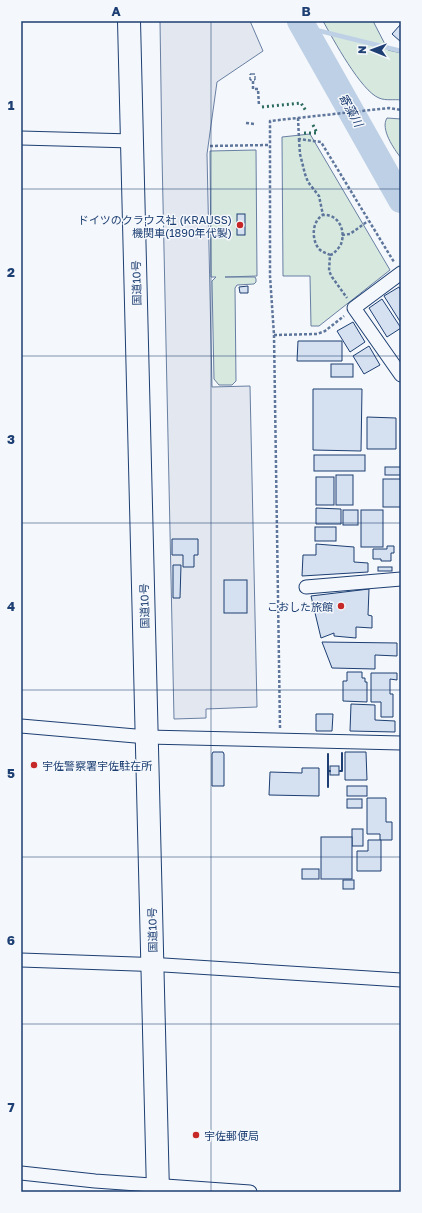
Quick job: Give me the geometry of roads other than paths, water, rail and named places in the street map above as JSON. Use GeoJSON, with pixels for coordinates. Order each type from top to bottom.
{"type":"FeatureCollection","features":[{"type":"Feature","properties":{"kind":"highway","name":"国道10号"},"geometry":{"type":"LineString","coordinates":[[130,21],[157,1188]]}},
{"type":"Feature","properties":{"kind":"street"},"geometry":{"type":"LineString","coordinates":[[21,138],[132,141]]}},
{"type":"Feature","properties":{"kind":"street"},"geometry":{"type":"LineString","coordinates":[[400,273],[354,308],[401,375]]}},
{"type":"Feature","properties":{"kind":"street"},"geometry":{"type":"LineString","coordinates":[[306,587],[401,579]]}},
{"type":"Feature","properties":{"kind":"street"},"geometry":{"type":"LineString","coordinates":[[21,726],[147,737],[401,743]]}},
{"type":"Feature","properties":{"kind":"street"},"geometry":{"type":"LineString","coordinates":[[21,960],[152,965],[401,980]]}},
{"type":"Feature","properties":{"kind":"street"},"geometry":{"type":"LineString","coordinates":[[21,1173],[157,1188],[250,1192]]}},
{"type":"Feature","properties":{"kind":"waterway","name":"寄藻川"},"geometry":{"type":"LineString","coordinates":[[300,21],[401,200]]}},
{"type":"Feature","properties":{"kind":"waterway"},"geometry":{"type":"LineString","coordinates":[[304,27],[401,51]]}},
{"type":"Feature","properties":{"kind":"place","name":"ドイツのクラウス社 (KRAUSS) 機関車(1890年代製)"},"geometry":{"type":"Point","coordinates":[240,225]}},
{"type":"Feature","properties":{"kind":"place","name":"こおした旅館"},"geometry":{"type":"Point","coordinates":[341,606]}},
{"type":"Feature","properties":{"kind":"place","name":"宇佐警察署宇佐駐在所"},"geometry":{"type":"Point","coordinates":[34,765]}},
{"type":"Feature","properties":{"kind":"place","name":"宇佐郵便局"},"geometry":{"type":"Point","coordinates":[196,1135]}}]}
